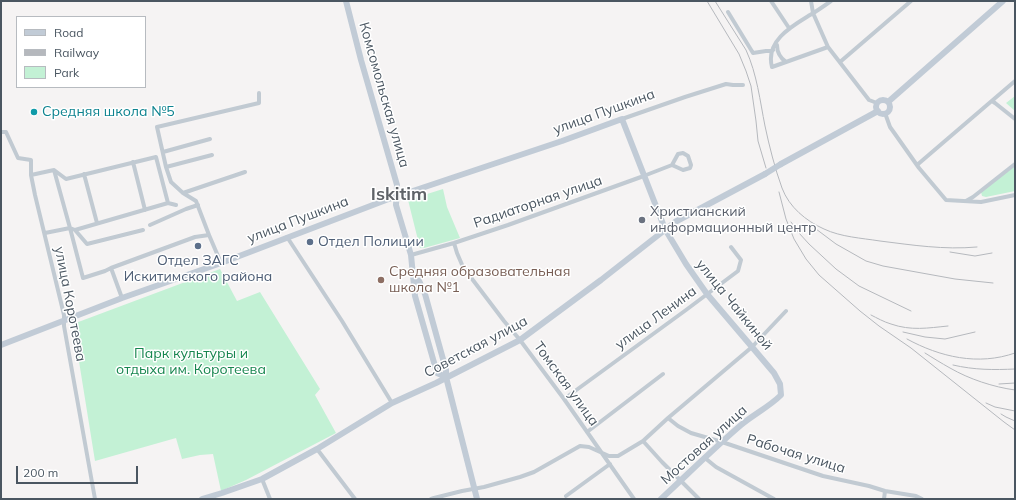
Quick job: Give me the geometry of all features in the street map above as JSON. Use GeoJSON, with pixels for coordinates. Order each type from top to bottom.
{"type":"FeatureCollection","features":[{"type":"Feature","properties":{"kind":"main road","name":"Комсомольская улица"},"geometry":{"type":"LineString","coordinates":[[346,1],[361,60],[397,185],[396,205],[411,255],[416,296],[437,373],[446,377]]}},
{"type":"Feature","properties":{"kind":"main road"},"geometry":{"type":"LineString","coordinates":[[888,102],[1003,1]]}},
{"type":"Feature","properties":{"kind":"main road"},"geometry":{"type":"LineString","coordinates":[[882,100],[888,102],[890,108],[887,112],[881,113],[878,111],[876,107],[877,103],[882,100]]}},
{"type":"Feature","properties":{"kind":"main road","name":"Советская улица"},"geometry":{"type":"LineString","coordinates":[[202,499],[223,496],[262,479],[318,449],[392,403],[520,340],[601,280],[675,222],[878,111]]}},
{"type":"Feature","properties":{"kind":"main road","name":"улица Пушкина"},"geometry":{"type":"LineString","coordinates":[[1,345],[122,298],[221,263],[396,197],[562,141],[622,119]]}},
{"type":"Feature","properties":{"kind":"main road","name":"улица Чайкиной"},"geometry":{"type":"LineString","coordinates":[[622,119],[665,229],[706,294],[774,373],[780,384],[781,394]]}},
{"type":"Feature","properties":{"kind":"main road","name":"Комсомольская улица"},"geometry":{"type":"LineString","coordinates":[[412,265],[425,294],[446,370],[446,377],[477,499]]}},
{"type":"Feature","properties":{"kind":"main road","name":"Мостовая улица"},"geometry":{"type":"LineString","coordinates":[[661,499],[743,423],[773,402],[781,394]]}},
{"type":"Feature","properties":{"kind":"street"},"geometry":{"type":"LineString","coordinates":[[771,1],[789,28]]}},
{"type":"Feature","properties":{"kind":"street"},"geometry":{"type":"LineString","coordinates":[[811,1],[813,13],[828,47],[869,100],[877,103]]}},
{"type":"Feature","properties":{"kind":"street"},"geometry":{"type":"LineString","coordinates":[[828,47],[772,67],[771,57],[776,42],[780,36],[789,28],[831,1]]}},
{"type":"Feature","properties":{"kind":"street"},"geometry":{"type":"LineString","coordinates":[[840,62],[911,1]]}},
{"type":"Feature","properties":{"kind":"street"},"geometry":{"type":"LineString","coordinates":[[728,12],[753,53],[773,50]]}},
{"type":"Feature","properties":{"kind":"street"},"geometry":{"type":"LineString","coordinates":[[776,42],[777,52],[781,59],[786,62]]}},
{"type":"Feature","properties":{"kind":"street"},"geometry":{"type":"LineString","coordinates":[[917,165],[1015,81]]}},
{"type":"Feature","properties":{"kind":"street","name":"улица Пушкина"},"geometry":{"type":"LineString","coordinates":[[622,119],[685,96],[726,84],[744,85]]}},
{"type":"Feature","properties":{"kind":"street"},"geometry":{"type":"LineString","coordinates":[[221,263],[196,201],[183,193],[171,182],[157,127],[259,103],[259,93]]}},
{"type":"Feature","properties":{"kind":"street"},"geometry":{"type":"LineString","coordinates":[[992,101],[1015,119]]}},
{"type":"Feature","properties":{"kind":"street"},"geometry":{"type":"LineString","coordinates":[[885,113],[890,127],[917,165],[946,200],[981,202],[1015,195]]}},
{"type":"Feature","properties":{"kind":"street","name":"улица Коротеева"},"geometry":{"type":"LineString","coordinates":[[1,132],[6,132],[18,158],[31,160],[31,175],[35,195],[64,315],[94,499]]}},
{"type":"Feature","properties":{"kind":"street"},"geometry":{"type":"LineString","coordinates":[[163,152],[210,140]]}},
{"type":"Feature","properties":{"kind":"street","name":"Радиаторная улица"},"geometry":{"type":"LineString","coordinates":[[411,255],[454,243],[516,222],[644,176],[672,165],[678,154],[683,153],[688,156],[691,165],[690,168],[683,170],[672,165]]}},
{"type":"Feature","properties":{"kind":"street"},"geometry":{"type":"LineString","coordinates":[[166,167],[212,155]]}},
{"type":"Feature","properties":{"kind":"street"},"geometry":{"type":"LineString","coordinates":[[31,175],[54,170],[66,179],[156,157],[168,203]]}},
{"type":"Feature","properties":{"kind":"street"},"geometry":{"type":"LineString","coordinates":[[133,162],[145,210]]}},
{"type":"Feature","properties":{"kind":"street"},"geometry":{"type":"LineString","coordinates":[[966,201],[1015,164]]}},
{"type":"Feature","properties":{"kind":"street"},"geometry":{"type":"LineString","coordinates":[[54,170],[83,278],[195,237],[209,235]]}},
{"type":"Feature","properties":{"kind":"street"},"geometry":{"type":"LineString","coordinates":[[183,193],[245,172]]}},
{"type":"Feature","properties":{"kind":"street"},"geometry":{"type":"LineString","coordinates":[[84,174],[97,223]]}},
{"type":"Feature","properties":{"kind":"street"},"geometry":{"type":"LineString","coordinates":[[75,230],[168,203],[176,205]]}},
{"type":"Feature","properties":{"kind":"street"},"geometry":{"type":"LineString","coordinates":[[150,225],[198,206]]}},
{"type":"Feature","properties":{"kind":"street"},"geometry":{"type":"LineString","coordinates":[[45,233],[70,228],[75,230],[87,244],[143,230]]}},
{"type":"Feature","properties":{"kind":"street"},"geometry":{"type":"LineString","coordinates":[[287,237],[342,321],[392,403]]}},
{"type":"Feature","properties":{"kind":"street","name":"Томская улица"},"geometry":{"type":"LineString","coordinates":[[454,243],[463,268],[564,399],[634,499]]}},
{"type":"Feature","properties":{"kind":"street","name":"улица Ленина"},"geometry":{"type":"LineString","coordinates":[[564,399],[738,271],[740,260],[731,247]]}},
{"type":"Feature","properties":{"kind":"street"},"geometry":{"type":"LineString","coordinates":[[111,268],[122,298]]}},
{"type":"Feature","properties":{"kind":"street"},"geometry":{"type":"LineString","coordinates":[[432,499],[462,490],[484,487],[534,472],[580,446],[589,447],[609,456],[618,456],[643,441],[752,346],[786,312]]}},
{"type":"Feature","properties":{"kind":"street"},"geometry":{"type":"LineString","coordinates":[[587,432],[663,374]]}},
{"type":"Feature","properties":{"kind":"street","name":"Рабочая улица"},"geometry":{"type":"LineString","coordinates":[[668,418],[678,426],[691,433],[823,476],[885,491],[916,496],[922,499]]}},
{"type":"Feature","properties":{"kind":"street"},"geometry":{"type":"LineString","coordinates":[[643,441],[699,499]]}},
{"type":"Feature","properties":{"kind":"street"},"geometry":{"type":"LineString","coordinates":[[318,449],[355,499]]}},
{"type":"Feature","properties":{"kind":"street"},"geometry":{"type":"LineString","coordinates":[[705,458],[716,467],[774,499]]}},
{"type":"Feature","properties":{"kind":"street"},"geometry":{"type":"LineString","coordinates":[[566,496],[610,464]]}},
{"type":"Feature","properties":{"kind":"street"},"geometry":{"type":"LineString","coordinates":[[262,479],[270,499]]}},
{"type":"Feature","properties":{"kind":"street"},"geometry":{"type":"LineString","coordinates":[[884,499],[885,491]]}},
{"type":"Feature","properties":{"kind":"green space"},"geometry":{"type":"Polygon","coordinates":[[[1015,96],[1015,111],[1006,103],[1015,96]]]}},
{"type":"Feature","properties":{"kind":"green space"},"geometry":{"type":"Polygon","coordinates":[[[1015,166],[1015,191],[986,197],[982,196],[981,192],[1015,166]]]}},
{"type":"Feature","properties":{"kind":"green space"},"geometry":{"type":"Polygon","coordinates":[[[443,189],[447,207],[460,238],[420,248],[408,200],[443,189]]]}},
{"type":"Feature","properties":{"kind":"green space","name":"Парк культуры и отдыха им. Коротеева"},"geometry":{"type":"Polygon","coordinates":[[[220,269],[237,301],[260,292],[320,389],[315,395],[336,433],[246,480],[221,491],[213,454],[182,459],[176,438],[95,461],[73,324],[220,269]]]}},
{"type":"Feature","properties":{"kind":"railway"},"geometry":{"type":"LineString","coordinates":[[707,1],[739,54],[746,71],[751,86],[758,141],[766,168]]}},
{"type":"Feature","properties":{"kind":"railway"},"geometry":{"type":"LineString","coordinates":[[715,1],[746,50],[750,59],[756,78],[772,157],[777,173],[785,195],[799,213],[817,226],[844,236],[928,247],[977,247]]}},
{"type":"Feature","properties":{"kind":"railway"},"geometry":{"type":"LineString","coordinates":[[779,192],[786,219],[794,239],[806,259],[819,275],[860,311],[911,348],[1015,430]]}},
{"type":"Feature","properties":{"kind":"railway"},"geometry":{"type":"LineString","coordinates":[[791,222],[809,244],[836,269],[859,286],[911,311]]}},
{"type":"Feature","properties":{"kind":"railway"},"geometry":{"type":"LineString","coordinates":[[816,229],[836,244],[866,261],[883,266],[955,279],[993,283]]}},
{"type":"Feature","properties":{"kind":"railway"},"geometry":{"type":"LineString","coordinates":[[950,252],[975,256],[992,253]]}},
{"type":"Feature","properties":{"kind":"railway"},"geometry":{"type":"LineString","coordinates":[[871,315],[888,323],[906,328],[933,328],[948,326]]}},
{"type":"Feature","properties":{"kind":"railway"},"geometry":{"type":"LineString","coordinates":[[903,332],[925,337],[945,339],[975,332]]}},
{"type":"Feature","properties":{"kind":"railway"},"geometry":{"type":"LineString","coordinates":[[907,339],[933,351],[960,358],[987,359],[1015,353]]}},
{"type":"Feature","properties":{"kind":"railway"},"geometry":{"type":"LineString","coordinates":[[925,353],[957,372],[973,379],[998,387],[1015,390]]}},
{"type":"Feature","properties":{"kind":"railway"},"geometry":{"type":"LineString","coordinates":[[953,365],[969,368],[999,370],[1015,369]]}},
{"type":"Feature","properties":{"kind":"railway"},"geometry":{"type":"LineString","coordinates":[[999,384],[1015,383]]}},
{"type":"Feature","properties":{"kind":"railway"},"geometry":{"type":"LineString","coordinates":[[986,403],[995,407],[1015,411]]}},
{"type":"Feature","properties":{"kind":"railway"},"geometry":{"type":"LineString","coordinates":[[1001,414],[1015,421]]}},
{"type":"Feature","properties":{"kind":"place","name":"Средняя школа №5"},"geometry":{"type":"Point","coordinates":[34,112]}},
{"type":"Feature","properties":{"kind":"place","name":"Христианский информационный центр"},"geometry":{"type":"Point","coordinates":[642,220]}},
{"type":"Feature","properties":{"kind":"place","name":"Отдел Полиции"},"geometry":{"type":"Point","coordinates":[310,242]}},
{"type":"Feature","properties":{"kind":"place","name":"Отдел ЗАГС Искитимского района"},"geometry":{"type":"Point","coordinates":[198,246]}},
{"type":"Feature","properties":{"kind":"place","name":"Средняя образовательная школа №1"},"geometry":{"type":"Point","coordinates":[381,280]}},
{"type":"Feature","properties":{"kind":"district","name":"Iskitim"},"geometry":{"type":"Point","coordinates":[399,195]}}]}
